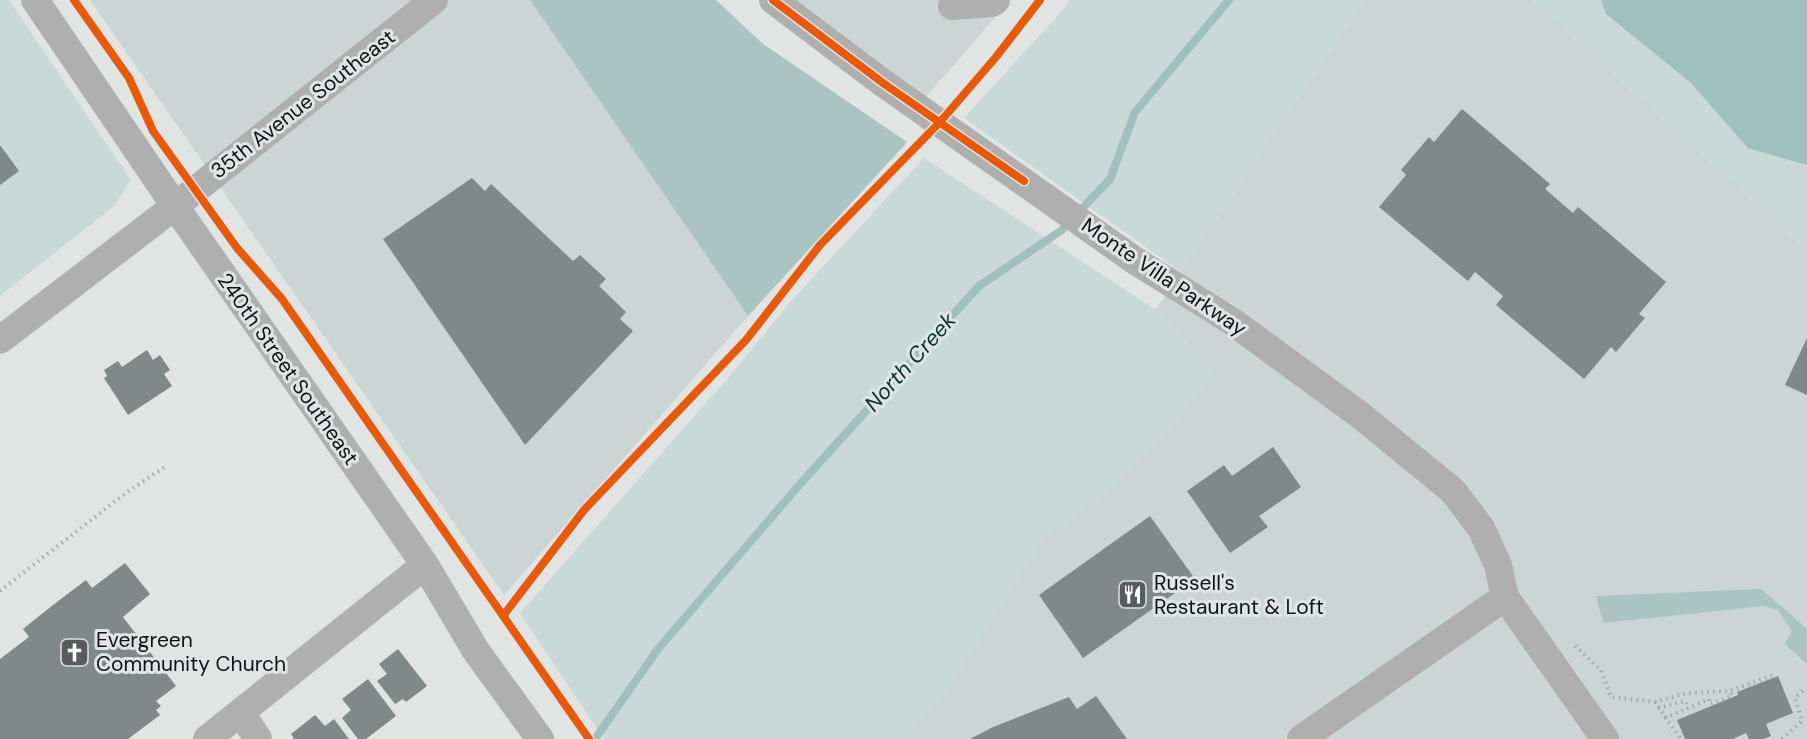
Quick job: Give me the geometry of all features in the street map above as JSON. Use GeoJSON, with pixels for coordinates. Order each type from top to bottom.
{"type":"FeatureCollection","features":[{"type":"Feature","properties":{"kind":"street","name":"240th Street Southeast"},"geometry":{"type":"LineString","coordinates":[[35,0],[424,566],[476,651],[536,734]]}},
{"type":"Feature","properties":{"kind":"street","name":"35th Avenue Southeast"},"geometry":{"type":"LineString","coordinates":[[0,340],[175,206],[434,0]]}},
{"type":"Feature","properties":{"kind":"street","name":"Monte Villa Parkway"},"geometry":{"type":"LineString","coordinates":[[773,0],[883,83],[1137,262],[1233,322],[1360,415],[1453,491],[1481,528],[1498,565],[1505,597]]}},
{"type":"Feature","properties":{"kind":"street"},"geometry":{"type":"LineString","coordinates":[[952,6],[992,3],[996,0]]}},
{"type":"Feature","properties":{"kind":"street"},"geometry":{"type":"LineString","coordinates":[[207,739],[424,566]]}},
{"type":"Feature","properties":{"kind":"street"},"geometry":{"type":"LineString","coordinates":[[1301,739],[1505,597],[1605,739]]}},
{"type":"Feature","properties":{"kind":"street"},"geometry":{"type":"LineString","coordinates":[[241,713],[258,739]]}},
{"type":"Feature","properties":{"kind":"path"},"geometry":{"type":"LineString","coordinates":[[0,591],[127,492],[166,466]]}},
{"type":"Feature","properties":{"kind":"path"},"geometry":{"type":"LineString","coordinates":[[1571,642],[1601,670],[1611,697],[1655,702],[1687,693],[1730,691],[1776,674]]}},
{"type":"Feature","properties":{"kind":"path"},"geometry":{"type":"LineString","coordinates":[[1782,739],[1802,721],[1795,698],[1806,688]]}},
{"type":"Feature","properties":{"kind":"path"},"geometry":{"type":"LineString","coordinates":[[1665,718],[1709,699],[1710,704],[1732,696],[1730,691]]}},
{"type":"Feature","properties":{"kind":"path"},"geometry":{"type":"LineString","coordinates":[[1658,708],[1685,701],[1688,707]]}},
{"type":"Feature","properties":{"kind":"path"},"geometry":{"type":"LineString","coordinates":[[1655,702],[1681,739]]}},
{"type":"Feature","properties":{"kind":"shaded area"},"geometry":{"type":"Polygon","coordinates":[[[0,0],[9,0],[131,180],[114,206],[0,296],[0,0]]]}},
{"type":"Feature","properties":{"kind":"shaded area"},"geometry":{"type":"Polygon","coordinates":[[[90,0],[530,0],[748,316],[504,595],[90,0]]]}},
{"type":"Feature","properties":{"kind":"shaded area"},"geometry":{"type":"Polygon","coordinates":[[[530,0],[716,0],[763,44],[907,142],[748,316],[530,0]]]}},
{"type":"Feature","properties":{"kind":"shaded area"},"geometry":{"type":"Polygon","coordinates":[[[773,0],[1010,0],[926,97],[773,0]]]}},
{"type":"Feature","properties":{"kind":"shaded area"},"geometry":{"type":"Polygon","coordinates":[[[1069,0],[1364,0],[1181,272],[964,118],[1063,10],[1069,0]]]}},
{"type":"Feature","properties":{"kind":"shaded area"},"geometry":{"type":"Polygon","coordinates":[[[1364,0],[1532,0],[1807,250],[1807,739],[867,739],[1364,0]]]}},
{"type":"Feature","properties":{"kind":"shaded area"},"geometry":{"type":"Polygon","coordinates":[[[1532,0],[1807,0],[1807,250],[1532,0]]]}},
{"type":"Feature","properties":{"kind":"shaded area"},"geometry":{"type":"Polygon","coordinates":[[[1601,0],[1807,0],[1807,165],[1748,148],[1690,82],[1606,14],[1601,0]]]}},
{"type":"Feature","properties":{"kind":"shaded area"},"geometry":{"type":"Polygon","coordinates":[[[924,158],[1156,310],[1215,371],[1179,420],[1114,488],[1043,541],[951,685],[907,739],[604,739],[520,613],[729,377],[792,300],[924,158]]]}},
{"type":"Feature","properties":{"kind":"shaded area"},"geometry":{"type":"Polygon","coordinates":[[[1761,589],[1807,629],[1807,664],[1785,644],[1792,631],[1778,610],[1764,606],[1603,623],[1596,596],[1761,589]]]}},
{"type":"Feature","properties":{"kind":"building"},"geometry":{"type":"Polygon","coordinates":[[[1462,109],[1550,184],[1545,189],[1573,213],[1578,207],[1666,282],[1639,314],[1645,318],[1616,352],[1611,347],[1584,379],[1496,305],[1503,296],[1475,272],[1468,281],[1379,207],[1406,175],[1401,170],[1429,137],[1434,142],[1462,109]]]}},
{"type":"Feature","properties":{"kind":"building"},"geometry":{"type":"Polygon","coordinates":[[[0,145],[19,171],[0,185],[0,145]]]}},
{"type":"Feature","properties":{"kind":"building"},"geometry":{"type":"Polygon","coordinates":[[[472,178],[485,191],[491,184],[573,261],[580,255],[606,279],[599,286],[626,312],[620,319],[633,331],[525,445],[383,239],[472,178]]]}},
{"type":"Feature","properties":{"kind":"building"},"geometry":{"type":"Polygon","coordinates":[[[1807,338],[1807,395],[1785,385],[1807,338]]]}},
{"type":"Feature","properties":{"kind":"building"},"geometry":{"type":"Polygon","coordinates":[[[147,350],[153,360],[160,355],[170,370],[164,374],[172,386],[128,415],[104,378],[107,376],[104,370],[118,361],[122,367],[147,350]]]}},
{"type":"Feature","properties":{"kind":"building"},"geometry":{"type":"Polygon","coordinates":[[[1273,447],[1301,487],[1259,516],[1268,527],[1230,553],[1187,491],[1224,465],[1232,476],[1273,447]]]}},
{"type":"Feature","properties":{"kind":"building"},"geometry":{"type":"Polygon","coordinates":[[[1150,516],[1195,579],[1083,658],[1039,595],[1150,516]]]}},
{"type":"Feature","properties":{"kind":"building","name":"Evergreen Community Church"},"geometry":{"type":"Polygon","coordinates":[[[125,563],[150,594],[123,617],[176,686],[156,701],[161,706],[156,710],[160,715],[128,739],[0,739],[0,659],[29,637],[23,629],[53,605],[86,580],[92,588],[125,563]]]}},
{"type":"Feature","properties":{"kind":"building"},"geometry":{"type":"Polygon","coordinates":[[[398,649],[427,686],[406,702],[403,699],[395,704],[377,681],[387,674],[379,664],[398,649]]]}},
{"type":"Feature","properties":{"kind":"building"},"geometry":{"type":"Polygon","coordinates":[[[1778,676],[1793,713],[1766,724],[1771,736],[1763,739],[1749,739],[1746,733],[1733,739],[1685,739],[1677,720],[1778,676]]]}},
{"type":"Feature","properties":{"kind":"building"},"geometry":{"type":"Polygon","coordinates":[[[368,679],[396,716],[366,739],[358,739],[342,718],[351,710],[342,699],[368,679]]]}},
{"type":"Feature","properties":{"kind":"building"},"geometry":{"type":"Polygon","coordinates":[[[1096,696],[1127,739],[970,739],[993,727],[1069,697],[1077,709],[1096,696]]]}},
{"type":"Feature","properties":{"kind":"building"},"geometry":{"type":"Polygon","coordinates":[[[315,715],[325,726],[334,719],[349,739],[294,739],[291,734],[315,715]]]}},
{"type":"Feature","properties":{"kind":"waterway","name":"North Creek"},"geometry":{"type":"LineString","coordinates":[[595,739],[658,649],[801,483],[979,286],[1062,230],[1110,179],[1135,112],[1229,0]]}},
{"type":"Feature","properties":{"kind":"cycle path"},"geometry":{"type":"LineString","coordinates":[[74,0],[129,78],[153,131],[237,248],[282,299],[589,739]]}},
{"type":"Feature","properties":{"kind":"cycle path"},"geometry":{"type":"LineString","coordinates":[[773,0],[883,83],[1024,181]]}},
{"type":"Feature","properties":{"kind":"cycle path"},"geometry":{"type":"LineString","coordinates":[[503,616],[584,510],[746,340],[820,245],[940,122],[996,57],[1040,0]]}},
{"type":"Feature","properties":{"kind":"place","name":"Russell's Restaurant & Loft"},"geometry":{"type":"Point","coordinates":[1133,595]}},
{"type":"Feature","properties":{"kind":"place","name":"Evergreen Community Church"},"geometry":{"type":"Point","coordinates":[75,652]}}]}
